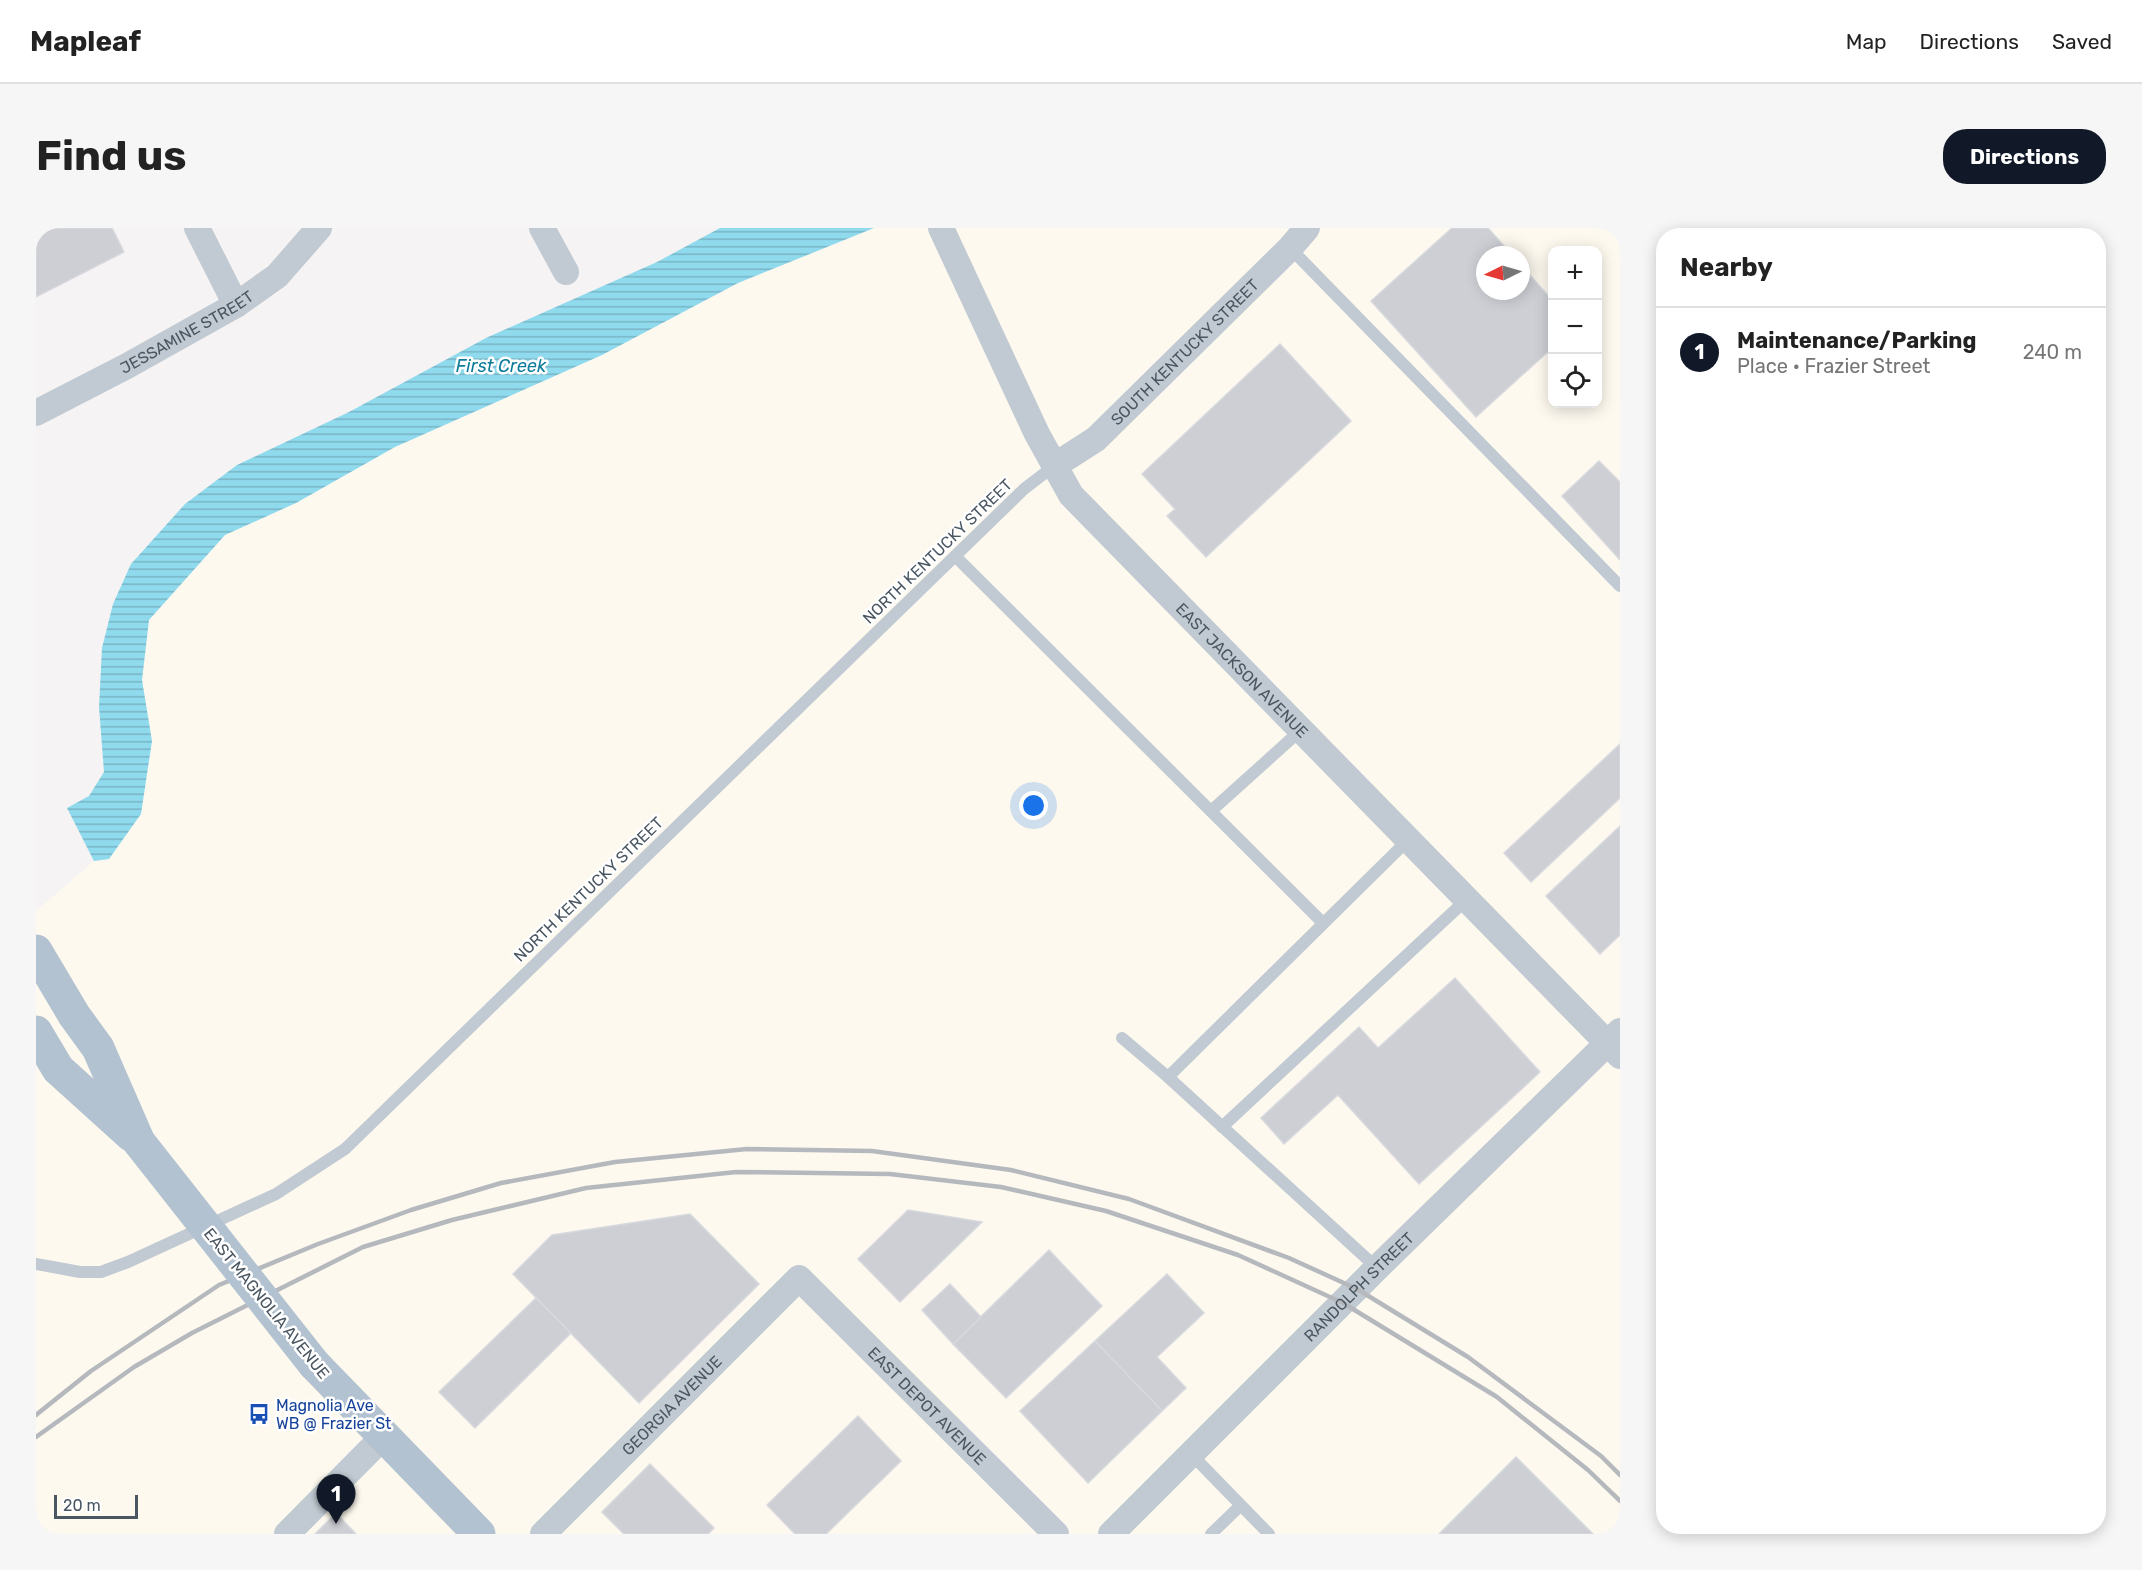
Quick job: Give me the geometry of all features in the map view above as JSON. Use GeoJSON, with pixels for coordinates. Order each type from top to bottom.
{"type":"FeatureCollection","features":[{"type":"Feature","properties":{"kind":"main road","name":"EAST MAGNOLIA AVENUE"},"geometry":{"type":"LineString","coordinates":[[36,951],[74,1015],[98,1048],[139,1142]]}},
{"type":"Feature","properties":{"kind":"main road","name":"EAST MAGNOLIA AVENUE"},"geometry":{"type":"LineString","coordinates":[[36,1032],[58,1069],[139,1142],[314,1364],[479,1534]]}},
{"type":"Feature","properties":{"kind":"street"},"geometry":{"type":"LineString","coordinates":[[197,228],[236,304]]}},
{"type":"Feature","properties":{"kind":"street","name":"JESSAMINE STREET"},"geometry":{"type":"LineString","coordinates":[[36,413],[127,366],[236,304],[277,276],[319,228]]}},
{"type":"Feature","properties":{"kind":"street"},"geometry":{"type":"LineString","coordinates":[[542,228],[566,272]]}},
{"type":"Feature","properties":{"kind":"street","name":"EAST JACKSON AVENUE"},"geometry":{"type":"LineString","coordinates":[[941,228],[1054,466],[1071,495],[1466,900],[1616,1043]]}},
{"type":"Feature","properties":{"kind":"street","name":"SOUTH KENTUCKY STREET"},"geometry":{"type":"LineString","coordinates":[[1054,466],[1096,439],[1290,248],[1307,228]]}},
{"type":"Feature","properties":{"kind":"street","name":"RANDOLPH STREET"},"geometry":{"type":"LineString","coordinates":[[1111,1534],[1377,1268],[1616,1043]]}},
{"type":"Feature","properties":{"kind":"street","name":"GEORGIA AVENUE"},"geometry":{"type":"LineString","coordinates":[[543,1534],[799,1278]]}},
{"type":"Feature","properties":{"kind":"street","name":"EAST DEPOT AVENUE"},"geometry":{"type":"LineString","coordinates":[[799,1278],[1056,1534]]}},
{"type":"Feature","properties":{"kind":"street"},"geometry":{"type":"LineString","coordinates":[[287,1534],[383,1437]]}},
{"type":"Feature","properties":{"kind":"lane"},"geometry":{"type":"LineString","coordinates":[[1290,248],[1620,586]]}},
{"type":"Feature","properties":{"kind":"lane","name":"NORTH KENTUCKY STREET"},"geometry":{"type":"LineString","coordinates":[[36,1264],[80,1272],[101,1272],[128,1262],[276,1194],[345,1149],[1024,489],[1054,466]]}},
{"type":"Feature","properties":{"kind":"lane"},"geometry":{"type":"LineString","coordinates":[[955,556],[1323,923]]}},
{"type":"Feature","properties":{"kind":"lane"},"geometry":{"type":"LineString","coordinates":[[1211,811],[1300,730]]}},
{"type":"Feature","properties":{"kind":"lane"},"geometry":{"type":"LineString","coordinates":[[1168,1077],[1408,840]]}},
{"type":"Feature","properties":{"kind":"lane"},"geometry":{"type":"LineString","coordinates":[[1222,1127],[1466,900]]}},
{"type":"Feature","properties":{"kind":"lane"},"geometry":{"type":"LineString","coordinates":[[1122,1038],[1168,1077],[1377,1268]]}},
{"type":"Feature","properties":{"kind":"lane"},"geometry":{"type":"LineString","coordinates":[[1191,1454],[1269,1534]]}},
{"type":"Feature","properties":{"kind":"lane"},"geometry":{"type":"LineString","coordinates":[[1211,1534],[1240,1506]]}},
{"type":"Feature","properties":{"kind":"shaded area"},"geometry":{"type":"Polygon","coordinates":[[[874,228],[1620,228],[1620,1534],[36,1534],[36,911],[94,861],[109,859],[152,741],[142,680],[149,620],[225,535],[296,503],[395,447],[602,355],[738,283],[874,228]]]}},
{"type":"Feature","properties":{"kind":"water","name":"First Creek"},"geometry":{"type":"Polygon","coordinates":[[[720,228],[874,228],[738,283],[602,355],[395,447],[296,503],[225,535],[149,620],[142,680],[152,741],[141,814],[109,859],[94,861],[67,808],[89,796],[104,772],[99,707],[102,648],[113,604],[131,564],[185,504],[237,465],[349,412],[486,338],[657,262],[720,228]]]}},
{"type":"Feature","properties":{"kind":"building"},"geometry":{"type":"Polygon","coordinates":[[[36,228],[112,228],[124,252],[36,297],[36,228]]]}},
{"type":"Feature","properties":{"kind":"building"},"geometry":{"type":"Polygon","coordinates":[[[1452,228],[1488,228],[1504,246],[1476,246],[1476,300],[1530,300],[1530,275],[1548,295],[1548,352],[1476,417],[1371,301],[1452,228]]]}},
{"type":"Feature","properties":{"kind":"building"},"geometry":{"type":"Polygon","coordinates":[[[1280,344],[1351,421],[1206,557],[1167,516],[1175,509],[1142,474],[1280,344]]]}},
{"type":"Feature","properties":{"kind":"building"},"geometry":{"type":"Polygon","coordinates":[[[1599,461],[1620,482],[1620,560],[1562,496],[1599,461]]]}},
{"type":"Feature","properties":{"kind":"building"},"geometry":{"type":"Polygon","coordinates":[[[1620,744],[1620,798],[1531,882],[1504,853],[1620,744]]]}},
{"type":"Feature","properties":{"kind":"building"},"geometry":{"type":"Polygon","coordinates":[[[1620,826],[1620,935],[1600,954],[1546,896],[1620,826]]]}},
{"type":"Feature","properties":{"kind":"building"},"geometry":{"type":"Polygon","coordinates":[[[1455,978],[1540,1072],[1419,1184],[1338,1095],[1284,1144],[1261,1118],[1359,1027],[1378,1048],[1455,978]]]}},
{"type":"Feature","properties":{"kind":"building"},"geometry":{"type":"Polygon","coordinates":[[[908,1210],[982,1222],[900,1302],[858,1259],[908,1210]]]}},
{"type":"Feature","properties":{"kind":"building"},"geometry":{"type":"Polygon","coordinates":[[[690,1214],[759,1284],[639,1403],[513,1274],[552,1235],[690,1214]]]}},
{"type":"Feature","properties":{"kind":"building"},"geometry":{"type":"Polygon","coordinates":[[[1049,1250],[1102,1306],[1006,1398],[953,1344],[1049,1250]]]}},
{"type":"Feature","properties":{"kind":"building"},"geometry":{"type":"Polygon","coordinates":[[[1167,1274],[1204,1313],[1157,1357],[1186,1388],[1162,1411],[1095,1341],[1167,1274]]]}},
{"type":"Feature","properties":{"kind":"building"},"geometry":{"type":"Polygon","coordinates":[[[950,1284],[981,1317],[953,1344],[922,1310],[950,1284]]]}},
{"type":"Feature","properties":{"kind":"building"},"geometry":{"type":"Polygon","coordinates":[[[536,1298],[571,1333],[475,1428],[439,1392],[536,1298]]]}},
{"type":"Feature","properties":{"kind":"building"},"geometry":{"type":"Polygon","coordinates":[[[1095,1341],[1162,1411],[1088,1483],[1020,1411],[1095,1341]]]}},
{"type":"Feature","properties":{"kind":"building"},"geometry":{"type":"Polygon","coordinates":[[[858,1416],[901,1461],[826,1534],[795,1534],[767,1505],[858,1416]]]}},
{"type":"Feature","properties":{"kind":"building"},"geometry":{"type":"Polygon","coordinates":[[[1516,1457],[1593,1534],[1439,1534],[1516,1457]]]}},
{"type":"Feature","properties":{"kind":"building"},"geometry":{"type":"Polygon","coordinates":[[[650,1464],[714,1528],[708,1534],[624,1534],[602,1512],[650,1464]]]}},
{"type":"Feature","properties":{"kind":"building"},"geometry":{"type":"Polygon","coordinates":[[[336,1513],[356,1534],[315,1534],[336,1513]]]}},
{"type":"Feature","properties":{"kind":"railway"},"geometry":{"type":"LineString","coordinates":[[36,1415],[91,1371],[219,1285],[318,1244],[411,1210],[501,1183],[615,1162],[747,1149],[872,1151],[1011,1170],[1129,1199],[1289,1258],[1357,1289],[1468,1357],[1601,1456],[1620,1475]]}},
{"type":"Feature","properties":{"kind":"railway"},"geometry":{"type":"LineString","coordinates":[[36,1437],[134,1367],[192,1333],[363,1247],[452,1220],[586,1188],[736,1172],[890,1174],[1001,1187],[1106,1211],[1238,1255],[1343,1303],[1497,1397],[1588,1470],[1620,1501]]}},
{"type":"Feature","properties":{"kind":"place","name":"Magnolia Ave WB @ Frazier St"},"geometry":{"type":"Point","coordinates":[259,1414]}},
{"type":"Feature","properties":{"kind":"place","name":"Maintenance/Parking"},"geometry":{"type":"Point","coordinates":[336,1524]}}]}
